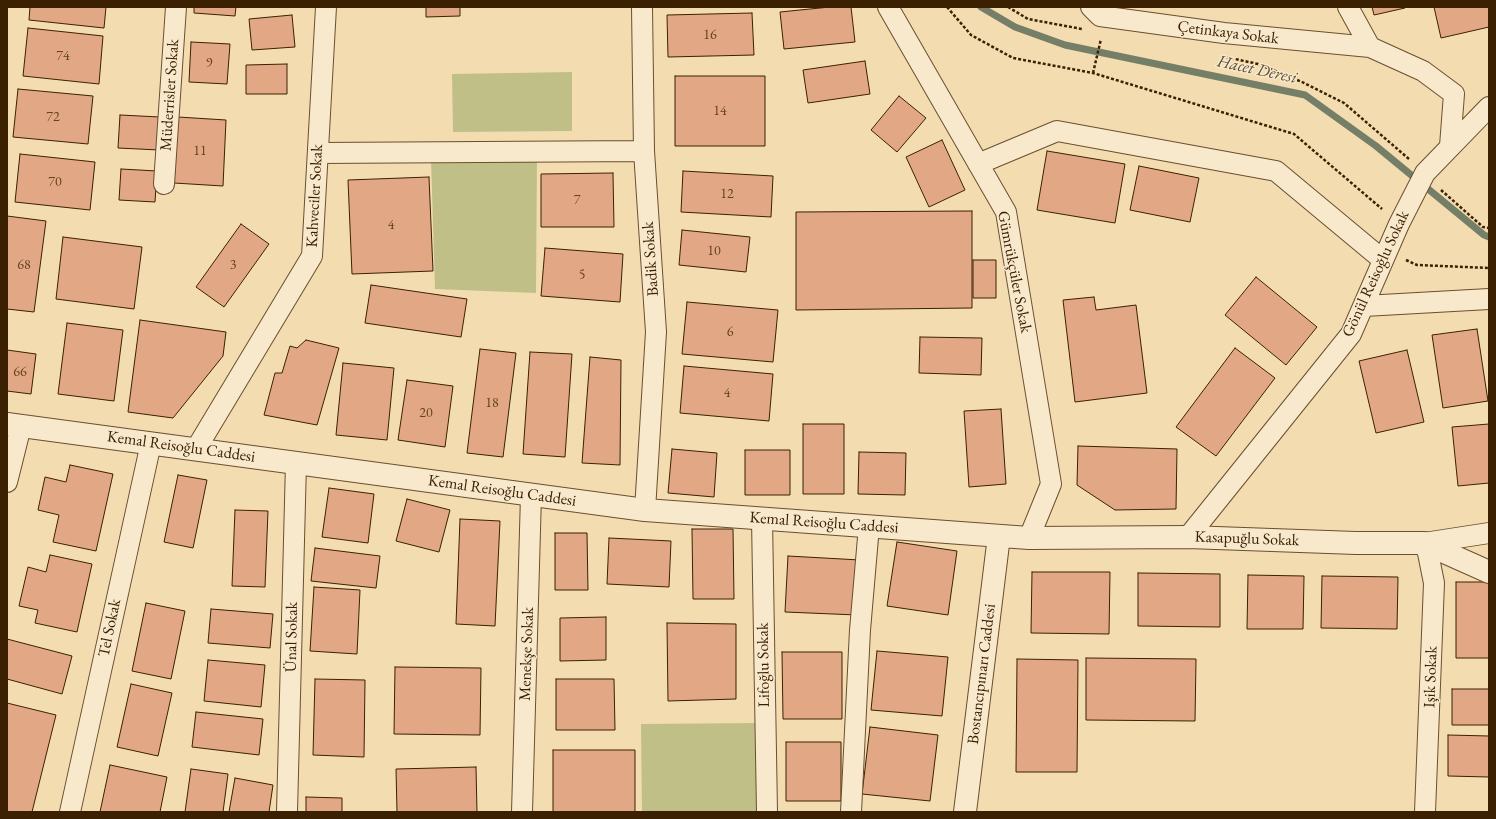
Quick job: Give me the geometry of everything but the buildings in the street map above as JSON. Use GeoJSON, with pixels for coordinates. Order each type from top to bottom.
{"type":"FeatureCollection","features":[{"type":"Feature","properties":{"kind":"street","name":"Müderrisler Sokak"},"geometry":{"type":"LineString","coordinates":[[164,184],[176,7]]}},
{"type":"Feature","properties":{"kind":"street","name":"Kahveciler Sokak"},"geometry":{"type":"LineString","coordinates":[[196,450],[312,256],[326,7]]}},
{"type":"Feature","properties":{"kind":"street","name":"Badik Sokak"},"geometry":{"type":"LineString","coordinates":[[642,7],[644,151],[656,332],[645,510]]}},
{"type":"Feature","properties":{"kind":"street","name":"Gümrükçüler Sokak"},"geometry":{"type":"LineString","coordinates":[[888,7],[1006,212],[1051,484],[1029,538]]}},
{"type":"Feature","properties":{"kind":"street","name":"Çetinkaya Sokak"},"geometry":{"type":"LineString","coordinates":[[1091,7],[1100,16],[1224,34],[1370,47],[1423,71],[1454,94],[1450,146]]}},
{"type":"Feature","properties":{"kind":"street"},"geometry":{"type":"LineString","coordinates":[[1348,7],[1370,47]]}},
{"type":"Feature","properties":{"kind":"street","name":"Gönül Reisoğlu Sokak"},"geometry":{"type":"LineString","coordinates":[[1188,537],[1351,334],[1399,224],[1425,173],[1489,106]]}},
{"type":"Feature","properties":{"kind":"street"},"geometry":{"type":"LineString","coordinates":[[978,164],[1057,131],[1276,171],[1386,255]]}},
{"type":"Feature","properties":{"kind":"street"},"geometry":{"type":"LineString","coordinates":[[318,153],[644,151]]}},
{"type":"Feature","properties":{"kind":"street"},"geometry":{"type":"LineString","coordinates":[[1364,306],[1489,299]]}},
{"type":"Feature","properties":{"kind":"street"},"geometry":{"type":"LineString","coordinates":[[7,482],[14,425]]}},
{"type":"Feature","properties":{"kind":"street","name":"Kemal Reisoğlu Caddesi"},"geometry":{"type":"LineString","coordinates":[[14,425],[645,510],[999,536]]}},
{"type":"Feature","properties":{"kind":"street","name":"Tel Sokak"},"geometry":{"type":"LineString","coordinates":[[70,812],[151,443]]}},
{"type":"Feature","properties":{"kind":"street","name":"Ünal Sokak"},"geometry":{"type":"LineString","coordinates":[[287,812],[296,463]]}},
{"type":"Feature","properties":{"kind":"street","name":"Menekşe Sokak"},"geometry":{"type":"LineString","coordinates":[[522,812],[531,495]]}},
{"type":"Feature","properties":{"kind":"street","name":"Lifoğlu Sokak"},"geometry":{"type":"LineString","coordinates":[[762,519],[767,812]]}},
{"type":"Feature","properties":{"kind":"street"},"geometry":{"type":"LineString","coordinates":[[851,812],[860,630],[869,526]]}},
{"type":"Feature","properties":{"kind":"street"},"geometry":{"type":"LineString","coordinates":[[1424,543],[1489,533]]}},
{"type":"Feature","properties":{"kind":"street","name":"Kasapuğlu Sokak"},"geometry":{"type":"LineString","coordinates":[[999,536],[1029,538],[1188,537],[1356,543],[1424,543],[1489,572]]}},
{"type":"Feature","properties":{"kind":"street","name":"Bostancıpınarı Caddesi"},"geometry":{"type":"LineString","coordinates":[[966,812],[999,536]]}},
{"type":"Feature","properties":{"kind":"street","name":"Işik Sokak"},"geometry":{"type":"LineString","coordinates":[[1424,543],[1428,553],[1434,583],[1425,812]]}},
{"type":"Feature","properties":{"kind":"path"},"geometry":{"type":"LineString","coordinates":[[947,7],[971,35],[1013,58],[1093,73],[1294,134],[1399,224]]}},
{"type":"Feature","properties":{"kind":"path"},"geometry":{"type":"LineString","coordinates":[[1008,7],[1028,19],[1087,30]]}},
{"type":"Feature","properties":{"kind":"path"},"geometry":{"type":"LineString","coordinates":[[1093,73],[1102,33]]}},
{"type":"Feature","properties":{"kind":"path"},"geometry":{"type":"LineString","coordinates":[[1219,55],[1258,64],[1302,82],[1344,103],[1425,173],[1446,195],[1483,227],[1489,228]]}},
{"type":"Feature","properties":{"kind":"path"},"geometry":{"type":"LineString","coordinates":[[1386,255],[1416,265],[1489,268]]}},
{"type":"Feature","properties":{"kind":"shaded area"},"geometry":{"type":"Polygon","coordinates":[[[572,72],[572,131],[453,132],[452,74],[572,72]]]}},
{"type":"Feature","properties":{"kind":"shaded area"},"geometry":{"type":"Polygon","coordinates":[[[431,159],[537,159],[536,293],[435,289],[431,159]]]}},
{"type":"Feature","properties":{"kind":"shaded area"},"geometry":{"type":"Polygon","coordinates":[[[760,723],[761,812],[642,812],[641,724],[760,723]]]}},
{"type":"Feature","properties":{"kind":"waterway","name":"Hacet Deresi"},"geometry":{"type":"LineString","coordinates":[[981,7],[1015,27],[1065,45],[1305,95],[1376,146],[1484,235],[1489,237]]}}]}
